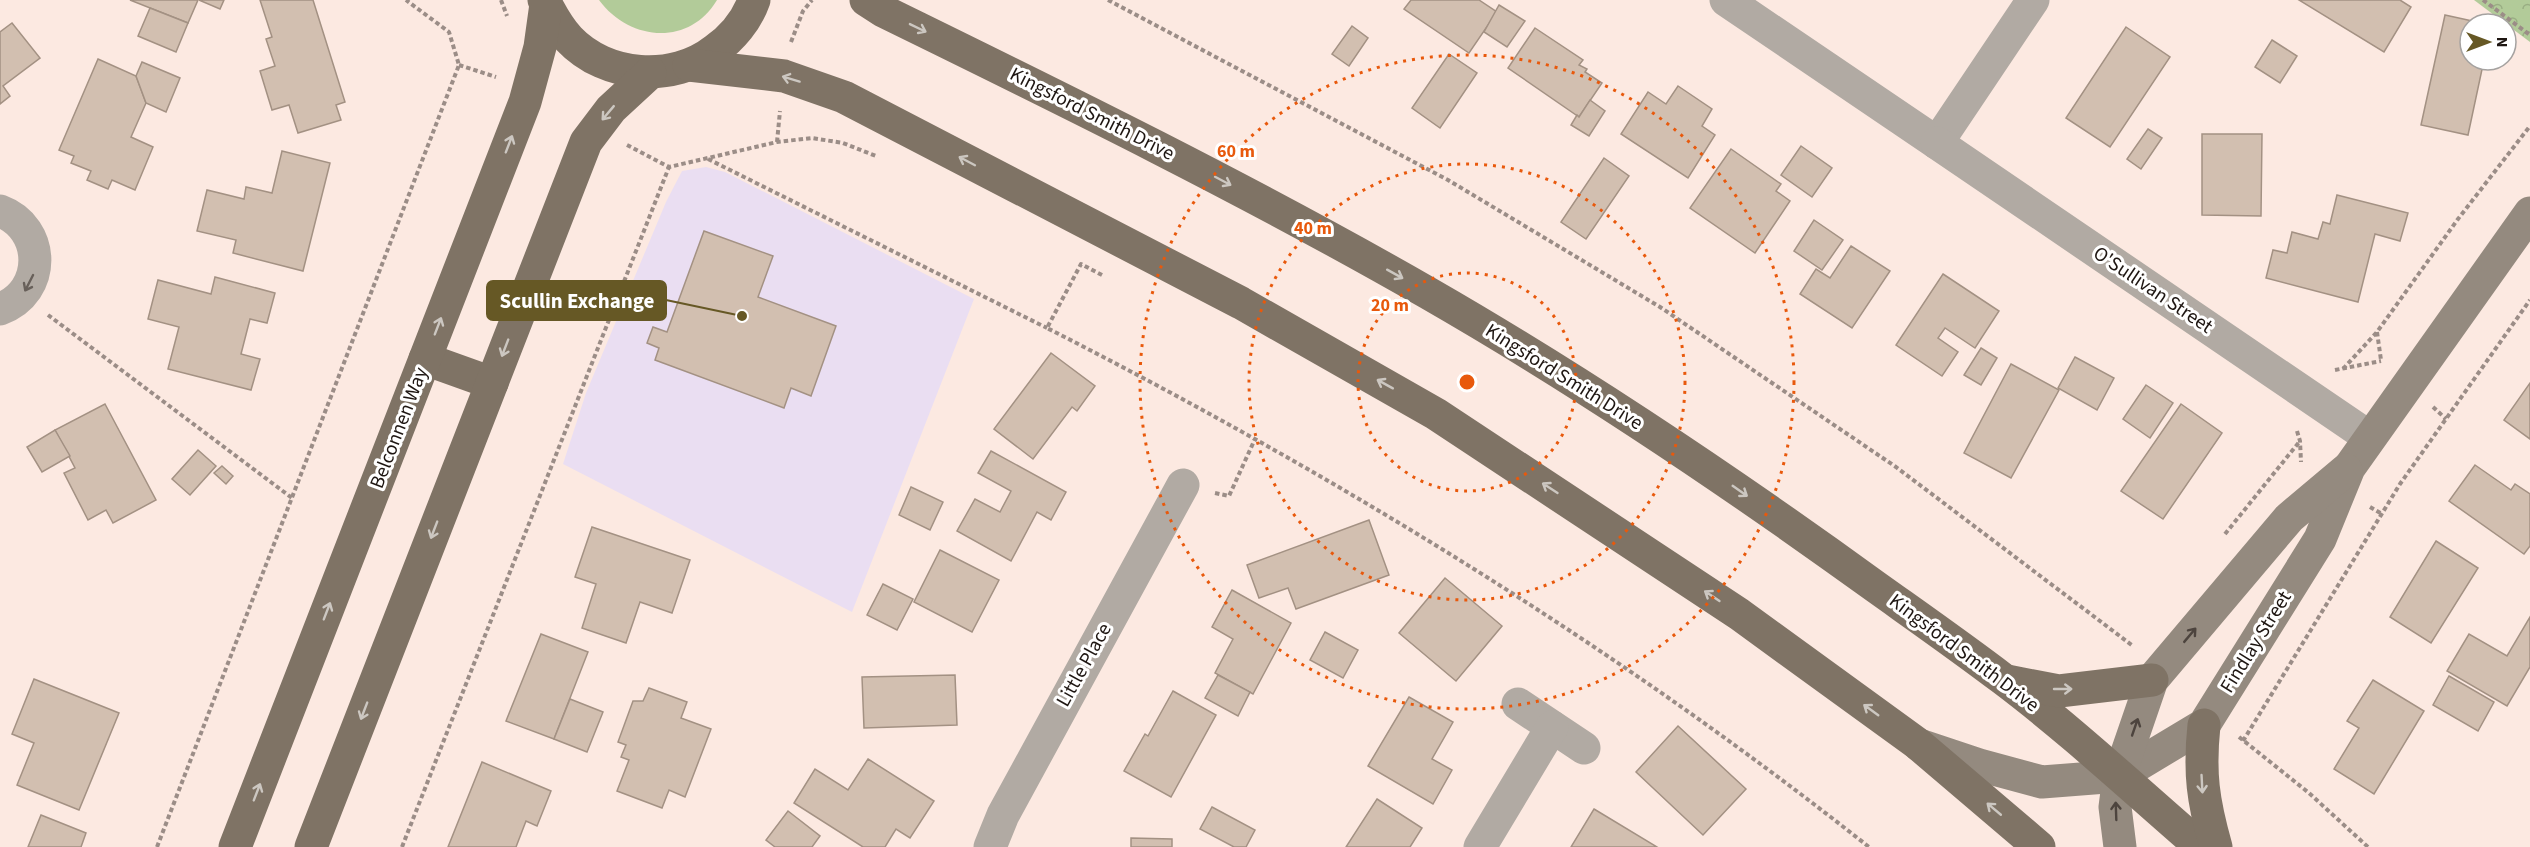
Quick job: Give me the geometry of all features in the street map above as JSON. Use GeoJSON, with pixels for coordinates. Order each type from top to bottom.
{"type":"FeatureCollection","features":[{"type":"Feature","properties":{"kind":"main road"},"geometry":{"type":"LineString","coordinates":[[545,2],[569,40],[587,54],[607,64],[650,73],[689,65],[709,55],[727,42],[741,25],[754,0]]}},
{"type":"Feature","properties":{"kind":"main road","name":"Kingsford Smith Drive"},"geometry":{"type":"LineString","coordinates":[[866,0],[883,11],[1094,114],[1305,223],[1432,295],[1692,458],[1812,541],[2005,681],[2201,847]]}},
{"type":"Feature","properties":{"kind":"main road","name":"Belconnen Way"},"geometry":{"type":"LineString","coordinates":[[236,847],[525,102],[540,47],[545,2]]}},
{"type":"Feature","properties":{"kind":"main road"},"geometry":{"type":"LineString","coordinates":[[689,65],[784,76],[844,97],[1241,303],[1436,414],[1739,614],[1918,744],[2039,847]]}},
{"type":"Feature","properties":{"kind":"main road"},"geometry":{"type":"LineString","coordinates":[[311,847],[586,142],[611,109],[650,73]]}},
{"type":"Feature","properties":{"kind":"main road"},"geometry":{"type":"LineString","coordinates":[[425,360],[492,383]]}},
{"type":"Feature","properties":{"kind":"main road"},"geometry":{"type":"LineString","coordinates":[[2005,681],[2059,691],[2152,680]]}},
{"type":"Feature","properties":{"kind":"main road"},"geometry":{"type":"LineString","coordinates":[[2204,725],[2201,754],[2202,793],[2216,847]]}},
{"type":"Feature","properties":{"kind":"street","name":"O'Sullivan Street"},"geometry":{"type":"LineString","coordinates":[[1726,0],[2369,437]]}},
{"type":"Feature","properties":{"kind":"street"},"geometry":{"type":"LineString","coordinates":[[1936,143],[2033,0]]}},
{"type":"Feature","properties":{"kind":"street"},"geometry":{"type":"LineString","coordinates":[[0,211],[22,224],[34,244],[35,268],[32,280],[10,302]]}},
{"type":"Feature","properties":{"kind":"street","name":"Findlay Street"},"geometry":{"type":"LineString","coordinates":[[1918,744],[1979,765],[2042,782],[2119,776],[2204,725],[2320,539],[2349,468],[2530,213]]}},
{"type":"Feature","properties":{"kind":"street","name":"Findlay Street"},"geometry":{"type":"LineString","coordinates":[[2120,847],[2115,807],[2119,776],[2152,680],[2289,518],[2349,468]]}},
{"type":"Feature","properties":{"kind":"street","name":"Little Place"},"geometry":{"type":"LineString","coordinates":[[990,847],[1003,815],[1183,485]]}},
{"type":"Feature","properties":{"kind":"street"},"geometry":{"type":"LineString","coordinates":[[1518,704],[1584,748]]}},
{"type":"Feature","properties":{"kind":"street"},"geometry":{"type":"LineString","coordinates":[[1480,847],[1552,727]]}},
{"type":"Feature","properties":{"kind":"path"},"geometry":{"type":"LineString","coordinates":[[157,847],[459,65],[449,32],[405,0]]}},
{"type":"Feature","properties":{"kind":"path"},"geometry":{"type":"LineString","coordinates":[[790,44],[803,11],[812,0]]}},
{"type":"Feature","properties":{"kind":"path"},"geometry":{"type":"LineString","coordinates":[[1108,0],[1448,180],[1660,308],[1896,466],[2134,647]]}},
{"type":"Feature","properties":{"kind":"path"},"geometry":{"type":"LineString","coordinates":[[2483,0],[2530,35]]}},
{"type":"Feature","properties":{"kind":"path"},"geometry":{"type":"LineString","coordinates":[[626,144],[669,167],[777,142],[780,108]]}},
{"type":"Feature","properties":{"kind":"path"},"geometry":{"type":"LineString","coordinates":[[2378,332],[2381,361],[2343,369],[2378,332],[2465,210],[2530,126]]}},
{"type":"Feature","properties":{"kind":"path"},"geometry":{"type":"LineString","coordinates":[[707,158],[1047,328],[1255,439],[1471,567],[1636,675],[1816,805],[1869,847]]}},
{"type":"Feature","properties":{"kind":"path"},"geometry":{"type":"LineString","coordinates":[[402,847],[669,167]]}},
{"type":"Feature","properties":{"kind":"path"},"geometry":{"type":"LineString","coordinates":[[1047,328],[1081,264],[1102,275]]}},
{"type":"Feature","properties":{"kind":"path"},"geometry":{"type":"LineString","coordinates":[[2368,847],[2309,793],[2243,741],[2400,484],[2530,300]]}},
{"type":"Feature","properties":{"kind":"path"},"geometry":{"type":"LineString","coordinates":[[10,302],[292,498]]}},
{"type":"Feature","properties":{"kind":"path"},"geometry":{"type":"LineString","coordinates":[[1183,485],[1228,496],[1255,439]]}},
{"type":"Feature","properties":{"kind":"path"},"geometry":{"type":"LineString","coordinates":[[2300,441],[2301,471]]}},
{"type":"Feature","properties":{"kind":"shaded area"},"geometry":{"type":"Polygon","coordinates":[[[706,167],[725,172],[974,299],[852,612],[563,464],[586,393],[666,202],[682,171],[706,167]]]}},
{"type":"Feature","properties":{"kind":"green space"},"geometry":{"type":"Polygon","coordinates":[[[599,0],[717,0],[705,15],[691,26],[659,33],[626,24],[612,14],[599,0]]]}},
{"type":"Feature","properties":{"kind":"green space"},"geometry":{"type":"Polygon","coordinates":[[[2474,0],[2530,0],[2530,42],[2518,33],[2518,12],[2490,12],[2474,0]]]}},
{"type":"Feature","properties":{"kind":"building"},"geometry":{"type":"Polygon","coordinates":[[[130,0],[198,0],[188,23],[130,0]]]}},
{"type":"Feature","properties":{"kind":"building"},"geometry":{"type":"Polygon","coordinates":[[[199,0],[224,0],[220,9],[199,0]]]}},
{"type":"Feature","properties":{"kind":"building"},"geometry":{"type":"Polygon","coordinates":[[[260,0],[313,0],[345,102],[336,105],[341,120],[298,133],[289,105],[272,110],[260,71],[275,66],[266,39],[272,37],[260,0]]]}},
{"type":"Feature","properties":{"kind":"building"},"geometry":{"type":"Polygon","coordinates":[[[1411,0],[1479,0],[1497,12],[1469,53],[1404,9],[1411,0]]]}},
{"type":"Feature","properties":{"kind":"building"},"geometry":{"type":"Polygon","coordinates":[[[2299,0],[2400,0],[2411,7],[2384,52],[2299,0]]]}},
{"type":"Feature","properties":{"kind":"building"},"geometry":{"type":"Polygon","coordinates":[[[1499,5],[1525,21],[1507,47],[1484,32],[1499,5]]]}},
{"type":"Feature","properties":{"kind":"building"},"geometry":{"type":"Polygon","coordinates":[[[150,8],[188,23],[176,52],[138,36],[150,8]]]}},
{"type":"Feature","properties":{"kind":"building"},"geometry":{"type":"Polygon","coordinates":[[[2445,15],[2458,18],[2458,72],[2481,72],[2468,135],[2421,125],[2445,15]]]}},
{"type":"Feature","properties":{"kind":"building"},"geometry":{"type":"Polygon","coordinates":[[[12,23],[40,58],[3,86],[10,96],[0,104],[0,32],[12,23]]]}},
{"type":"Feature","properties":{"kind":"building"},"geometry":{"type":"Polygon","coordinates":[[[1352,26],[1368,38],[1349,66],[1332,54],[1352,26]]]}},
{"type":"Feature","properties":{"kind":"building"},"geometry":{"type":"Polygon","coordinates":[[[2126,27],[2170,57],[2110,147],[2066,118],[2126,27]]]}},
{"type":"Feature","properties":{"kind":"building"},"geometry":{"type":"Polygon","coordinates":[[[1535,28],[1583,60],[1579,65],[1587,69],[1585,72],[1602,83],[1579,117],[1508,68],[1535,28]]]}},
{"type":"Feature","properties":{"kind":"building"},"geometry":{"type":"Polygon","coordinates":[[[2272,40],[2297,56],[2280,83],[2255,67],[2272,40]]]}},
{"type":"Feature","properties":{"kind":"building"},"geometry":{"type":"Polygon","coordinates":[[[1449,54],[1477,73],[1440,128],[1412,108],[1449,54]]]}},
{"type":"Feature","properties":{"kind":"building"},"geometry":{"type":"Polygon","coordinates":[[[98,59],[136,76],[146,103],[131,137],[153,147],[135,190],[112,180],[108,189],[87,180],[91,171],[71,163],[74,156],[59,150],[98,59]]]}},
{"type":"Feature","properties":{"kind":"building"},"geometry":{"type":"Polygon","coordinates":[[[142,62],[180,78],[166,112],[146,103],[136,76],[142,62]]]}},
{"type":"Feature","properties":{"kind":"building"},"geometry":{"type":"Polygon","coordinates":[[[1678,86],[1712,109],[1702,126],[1715,135],[1688,178],[1621,134],[1648,92],[1666,104],[1678,86]]]}},
{"type":"Feature","properties":{"kind":"building"},"geometry":{"type":"Polygon","coordinates":[[[1590,100],[1605,111],[1589,136],[1571,125],[1590,100]]]}},
{"type":"Feature","properties":{"kind":"building"},"geometry":{"type":"Polygon","coordinates":[[[2148,129],[2162,138],[2141,169],[2127,159],[2148,129]]]}},
{"type":"Feature","properties":{"kind":"building"},"geometry":{"type":"Polygon","coordinates":[[[2202,134],[2262,134],[2261,216],[2202,215],[2202,134]]]}},
{"type":"Feature","properties":{"kind":"building"},"geometry":{"type":"Polygon","coordinates":[[[1801,146],[1832,168],[1812,197],[1781,175],[1801,146]]]}},
{"type":"Feature","properties":{"kind":"building"},"geometry":{"type":"Polygon","coordinates":[[[1731,149],[1781,184],[1776,191],[1790,201],[1755,253],[1690,208],[1731,149]]]}},
{"type":"Feature","properties":{"kind":"building"},"geometry":{"type":"Polygon","coordinates":[[[282,151],[330,163],[303,271],[233,253],[236,240],[197,231],[207,190],[244,199],[246,187],[272,193],[282,151]]]}},
{"type":"Feature","properties":{"kind":"building"},"geometry":{"type":"Polygon","coordinates":[[[1604,158],[1629,176],[1586,239],[1561,222],[1604,158]]]}},
{"type":"Feature","properties":{"kind":"building"},"geometry":{"type":"Polygon","coordinates":[[[2337,195],[2408,213],[2400,241],[2375,234],[2358,302],[2266,278],[2273,250],[2287,253],[2292,232],[2318,239],[2323,222],[2330,224],[2337,195]]]}},
{"type":"Feature","properties":{"kind":"building"},"geometry":{"type":"Polygon","coordinates":[[[1814,220],[1843,240],[1822,270],[1794,251],[1814,220]]]}},
{"type":"Feature","properties":{"kind":"building"},"geometry":{"type":"Polygon","coordinates":[[[704,231],[773,256],[758,297],[836,326],[811,396],[791,388],[784,408],[655,360],[659,348],[647,343],[653,327],[667,332],[704,231]]]}},
{"type":"Feature","properties":{"kind":"building"},"geometry":{"type":"Polygon","coordinates":[[[1851,246],[1890,271],[1852,328],[1800,294],[1816,269],[1830,278],[1851,246]]]}},
{"type":"Feature","properties":{"kind":"building"},"geometry":{"type":"Polygon","coordinates":[[[1943,274],[1999,311],[1975,348],[1945,328],[1938,338],[1958,352],[1942,376],[1896,345],[1943,274]]]}},
{"type":"Feature","properties":{"kind":"building"},"geometry":{"type":"Polygon","coordinates":[[[215,277],[275,293],[267,323],[250,319],[241,354],[260,359],[251,390],[168,369],[179,327],[148,319],[158,280],[211,294],[215,277]]]}},
{"type":"Feature","properties":{"kind":"building"},"geometry":{"type":"Polygon","coordinates":[[[1981,348],[1997,358],[1981,385],[1964,375],[1981,348]]]}},
{"type":"Feature","properties":{"kind":"building"},"geometry":{"type":"Polygon","coordinates":[[[1051,353],[1095,386],[1077,411],[1072,407],[1033,459],[994,429],[1051,353]]]}},
{"type":"Feature","properties":{"kind":"building"},"geometry":{"type":"Polygon","coordinates":[[[2075,357],[2114,378],[2097,410],[2058,388],[2075,357]]]}},
{"type":"Feature","properties":{"kind":"building"},"geometry":{"type":"Polygon","coordinates":[[[2011,364],[2059,390],[2011,478],[1964,453],[2011,364]]]}},
{"type":"Feature","properties":{"kind":"building"},"geometry":{"type":"Polygon","coordinates":[[[2530,383],[2530,439],[2504,420],[2530,383]]]}},
{"type":"Feature","properties":{"kind":"building"},"geometry":{"type":"Polygon","coordinates":[[[2146,385],[2173,403],[2150,438],[2123,419],[2146,385]]]}},
{"type":"Feature","properties":{"kind":"building"},"geometry":{"type":"Polygon","coordinates":[[[105,404],[156,500],[113,523],[106,510],[88,520],[64,473],[75,468],[55,430],[105,404]]]}},
{"type":"Feature","properties":{"kind":"building"},"geometry":{"type":"Polygon","coordinates":[[[2181,404],[2222,433],[2163,519],[2121,491],[2181,404]]]}},
{"type":"Feature","properties":{"kind":"building"},"geometry":{"type":"Polygon","coordinates":[[[55,430],[70,456],[42,472],[27,447],[55,430]]]}},
{"type":"Feature","properties":{"kind":"building"},"geometry":{"type":"Polygon","coordinates":[[[198,450],[216,466],[190,495],[172,479],[198,450]]]}},
{"type":"Feature","properties":{"kind":"building"},"geometry":{"type":"Polygon","coordinates":[[[991,451],[1066,492],[1051,520],[1037,512],[1011,561],[957,531],[975,499],[1000,512],[1011,491],[978,473],[991,451]]]}},
{"type":"Feature","properties":{"kind":"building"},"geometry":{"type":"Polygon","coordinates":[[[2475,465],[2511,490],[2515,484],[2530,494],[2530,546],[2524,554],[2449,501],[2475,465]]]}},
{"type":"Feature","properties":{"kind":"building"},"geometry":{"type":"Polygon","coordinates":[[[222,466],[233,476],[226,484],[214,473],[222,466]]]}},
{"type":"Feature","properties":{"kind":"building"},"geometry":{"type":"Polygon","coordinates":[[[911,487],[943,502],[930,530],[899,515],[911,487]]]}},
{"type":"Feature","properties":{"kind":"building"},"geometry":{"type":"Polygon","coordinates":[[[1369,520],[1389,575],[1296,609],[1288,588],[1259,598],[1247,565],[1369,520]]]}},
{"type":"Feature","properties":{"kind":"building"},"geometry":{"type":"Polygon","coordinates":[[[592,527],[690,560],[672,613],[640,602],[626,643],[582,628],[596,584],[575,577],[592,527]]]}},
{"type":"Feature","properties":{"kind":"building"},"geometry":{"type":"Polygon","coordinates":[[[2436,541],[2478,568],[2431,643],[2390,617],[2436,541]]]}},
{"type":"Feature","properties":{"kind":"building"},"geometry":{"type":"Polygon","coordinates":[[[940,550],[999,580],[972,632],[914,602],[940,550]]]}},
{"type":"Feature","properties":{"kind":"building"},"geometry":{"type":"Polygon","coordinates":[[[1445,578],[1502,626],[1456,681],[1399,633],[1445,578]]]}},
{"type":"Feature","properties":{"kind":"building"},"geometry":{"type":"Polygon","coordinates":[[[883,584],[913,599],[897,630],[867,615],[883,584]]]}},
{"type":"Feature","properties":{"kind":"building"},"geometry":{"type":"Polygon","coordinates":[[[1232,590],[1291,623],[1253,694],[1215,673],[1233,639],[1212,627],[1232,590]]]}},
{"type":"Feature","properties":{"kind":"building"},"geometry":{"type":"Polygon","coordinates":[[[2530,617],[2530,667],[2507,706],[2447,671],[2469,634],[2507,656],[2530,617]]]}},
{"type":"Feature","properties":{"kind":"building"},"geometry":{"type":"Polygon","coordinates":[[[1325,632],[1358,650],[1343,678],[1310,660],[1325,632]]]}},
{"type":"Feature","properties":{"kind":"building"},"geometry":{"type":"Polygon","coordinates":[[[541,634],[588,652],[554,739],[506,721],[541,634]]]}},
{"type":"Feature","properties":{"kind":"building"},"geometry":{"type":"Polygon","coordinates":[[[955,675],[957,725],[864,728],[862,677],[955,675]]]}},
{"type":"Feature","properties":{"kind":"building"},"geometry":{"type":"Polygon","coordinates":[[[1218,675],[1250,692],[1238,716],[1205,698],[1218,675]]]}},
{"type":"Feature","properties":{"kind":"building"},"geometry":{"type":"Polygon","coordinates":[[[2449,676],[2494,702],[2478,731],[2433,705],[2449,676]]]}},
{"type":"Feature","properties":{"kind":"building"},"geometry":{"type":"Polygon","coordinates":[[[34,679],[119,713],[79,810],[17,785],[34,743],[12,734],[34,679]]]}},
{"type":"Feature","properties":{"kind":"building"},"geometry":{"type":"Polygon","coordinates":[[[2373,680],[2424,711],[2374,794],[2334,769],[2359,728],[2347,721],[2373,680]]]}},
{"type":"Feature","properties":{"kind":"building"},"geometry":{"type":"Polygon","coordinates":[[[649,688],[687,702],[681,718],[711,729],[685,797],[669,790],[662,808],[617,791],[629,760],[621,757],[626,745],[618,742],[633,701],[643,701],[649,688]]]}},
{"type":"Feature","properties":{"kind":"building"},"geometry":{"type":"Polygon","coordinates":[[[1173,691],[1216,715],[1171,797],[1124,771],[1145,734],[1148,736],[1173,691]]]}},
{"type":"Feature","properties":{"kind":"building"},"geometry":{"type":"Polygon","coordinates":[[[1409,697],[1453,722],[1432,759],[1452,770],[1433,804],[1368,766],[1409,697]]]}},
{"type":"Feature","properties":{"kind":"building"},"geometry":{"type":"Polygon","coordinates":[[[570,699],[603,712],[587,752],[554,739],[570,699]]]}},
{"type":"Feature","properties":{"kind":"building"},"geometry":{"type":"Polygon","coordinates":[[[1678,726],[1746,789],[1703,835],[1636,772],[1678,726]]]}},
{"type":"Feature","properties":{"kind":"building"},"geometry":{"type":"Polygon","coordinates":[[[868,759],[934,801],[910,838],[896,829],[885,847],[863,847],[794,803],[815,769],[848,790],[868,759]]]}},
{"type":"Feature","properties":{"kind":"building"},"geometry":{"type":"Polygon","coordinates":[[[482,762],[551,791],[537,826],[526,821],[516,847],[448,847],[482,762]]]}},
{"type":"Feature","properties":{"kind":"building"},"geometry":{"type":"Polygon","coordinates":[[[1377,799],[1422,828],[1410,847],[1346,847],[1377,799]]]}},
{"type":"Feature","properties":{"kind":"building"},"geometry":{"type":"Polygon","coordinates":[[[1212,807],[1255,830],[1246,847],[1234,847],[1200,829],[1212,807]]]}},
{"type":"Feature","properties":{"kind":"building"},"geometry":{"type":"Polygon","coordinates":[[[1594,809],[1657,847],[1571,847],[1594,809]]]}},
{"type":"Feature","properties":{"kind":"building"},"geometry":{"type":"Polygon","coordinates":[[[788,811],[820,836],[812,847],[775,847],[766,840],[788,811]]]}},
{"type":"Feature","properties":{"kind":"building"},"geometry":{"type":"Polygon","coordinates":[[[41,815],[86,833],[81,847],[28,847],[41,815]]]}},
{"type":"Feature","properties":{"kind":"building"},"geometry":{"type":"Polygon","coordinates":[[[1131,838],[1172,839],[1172,847],[1131,847],[1131,838]]]}},
{"type":"Feature","properties":{"kind":"place","name":"Scullin Exchange"},"geometry":{"type":"Point","coordinates":[742,316]}}]}
